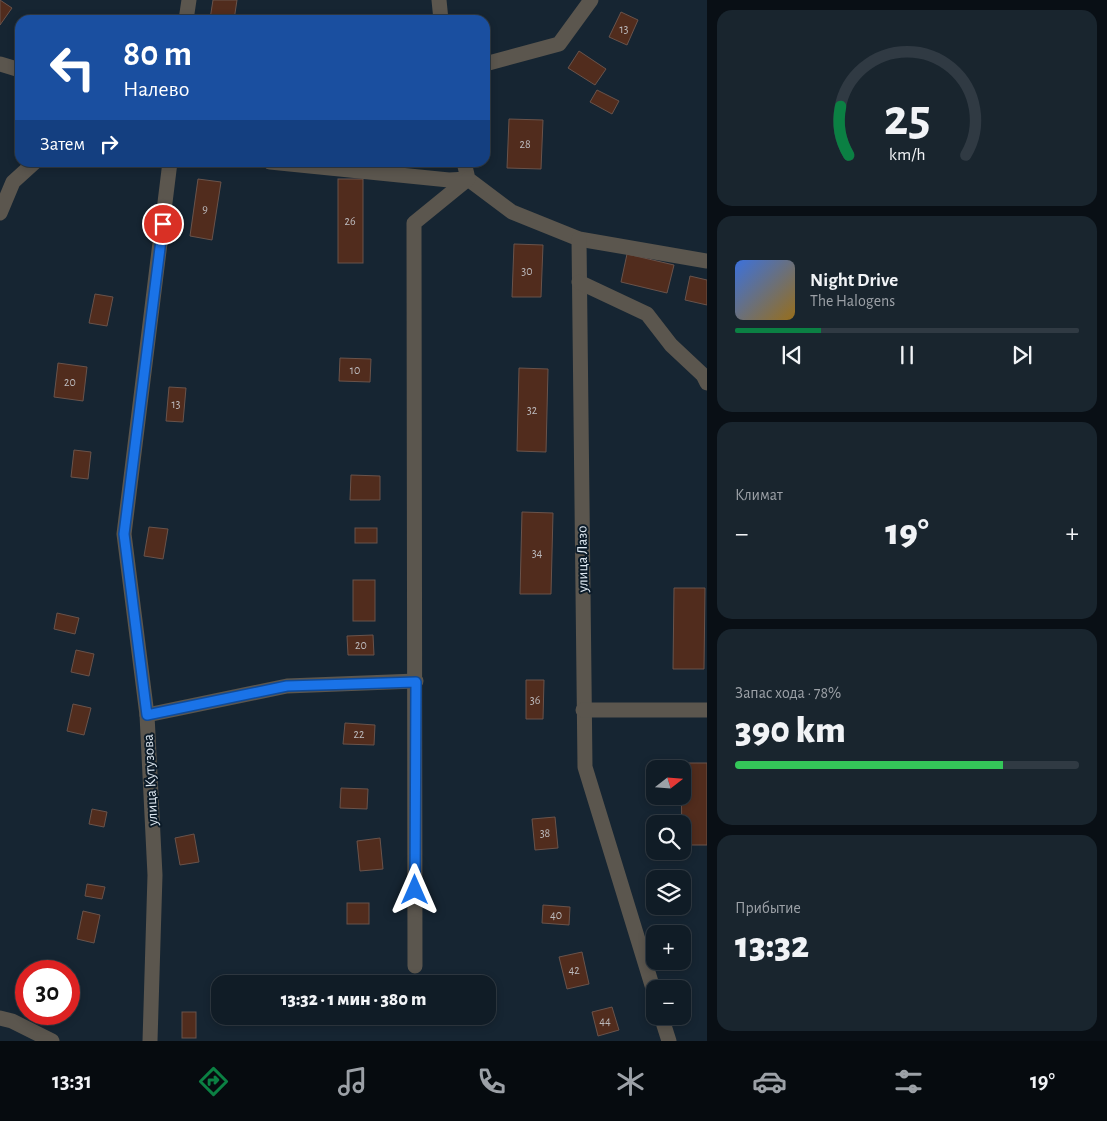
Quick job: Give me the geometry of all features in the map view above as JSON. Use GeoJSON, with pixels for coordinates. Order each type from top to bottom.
{"type":"FeatureCollection","features":[{"type":"Feature","properties":{"kind":"street"},"geometry":{"type":"LineString","coordinates":[[187,15],[189,0]]}},
{"type":"Feature","properties":{"kind":"street"},"geometry":{"type":"LineString","coordinates":[[439,0],[441,15]]}},
{"type":"Feature","properties":{"kind":"street"},"geometry":{"type":"LineString","coordinates":[[490,63],[559,44],[591,0]]}},
{"type":"Feature","properties":{"kind":"street"},"geometry":{"type":"LineString","coordinates":[[0,64],[15,68]]}},
{"type":"Feature","properties":{"kind":"street"},"geometry":{"type":"LineString","coordinates":[[0,213],[13,182],[30,167]]}},
{"type":"Feature","properties":{"kind":"street","name":"улица Кутузова"},"geometry":{"type":"LineString","coordinates":[[150,1041],[155,875],[147,715],[124,534],[169,167]]}},
{"type":"Feature","properties":{"kind":"street"},"geometry":{"type":"LineString","coordinates":[[320,167],[449,180],[468,179],[512,212],[579,239],[707,261]]}},
{"type":"Feature","properties":{"kind":"street"},"geometry":{"type":"LineString","coordinates":[[465,167],[468,179]]}},
{"type":"Feature","properties":{"kind":"street"},"geometry":{"type":"LineString","coordinates":[[415,966],[414,223],[468,179]]}},
{"type":"Feature","properties":{"kind":"street","name":"улица Лазо"},"geometry":{"type":"LineString","coordinates":[[579,239],[585,767],[650,980]]}},
{"type":"Feature","properties":{"kind":"street"},"geometry":{"type":"LineString","coordinates":[[580,282],[646,314],[671,345],[703,375],[707,383]]}},
{"type":"Feature","properties":{"kind":"street"},"geometry":{"type":"LineString","coordinates":[[147,715],[287,686],[416,682]]}},
{"type":"Feature","properties":{"kind":"street"},"geometry":{"type":"LineString","coordinates":[[583,710],[707,710]]}},
{"type":"Feature","properties":{"kind":"street"},"geometry":{"type":"LineString","coordinates":[[0,1018],[12,1021],[52,1041]]}},
{"type":"Feature","properties":{"kind":"street"},"geometry":{"type":"LineString","coordinates":[[665,1025],[669,1041]]}},
{"type":"Feature","properties":{"kind":"building"},"geometry":{"type":"Polygon","coordinates":[[[0,0],[12,8],[0,25],[0,0]]]}},
{"type":"Feature","properties":{"kind":"building"},"geometry":{"type":"Polygon","coordinates":[[[213,0],[237,0],[235,15],[211,15],[213,0]]]}},
{"type":"Feature","properties":{"kind":"building"},"geometry":{"type":"Polygon","coordinates":[[[621,12],[638,20],[627,45],[609,37],[621,12]]]}},
{"type":"Feature","properties":{"kind":"building"},"geometry":{"type":"Polygon","coordinates":[[[579,51],[606,69],[595,85],[568,68],[579,51]]]}},
{"type":"Feature","properties":{"kind":"building"},"geometry":{"type":"Polygon","coordinates":[[[597,90],[619,101],[612,114],[590,102],[597,90]]]}},
{"type":"Feature","properties":{"kind":"building"},"geometry":{"type":"Polygon","coordinates":[[[509,119],[543,120],[541,169],[507,168],[509,119]]]}},
{"type":"Feature","properties":{"kind":"building"},"geometry":{"type":"Polygon","coordinates":[[[198,179],[221,182],[212,240],[190,236],[198,179]]]}},
{"type":"Feature","properties":{"kind":"building"},"geometry":{"type":"Polygon","coordinates":[[[338,179],[363,179],[363,263],[338,263],[338,179]]]}},
{"type":"Feature","properties":{"kind":"building"},"geometry":{"type":"Polygon","coordinates":[[[514,244],[543,245],[541,297],[512,297],[514,244]]]}},
{"type":"Feature","properties":{"kind":"building"},"geometry":{"type":"Polygon","coordinates":[[[627,254],[674,265],[667,293],[621,282],[627,254]]]}},
{"type":"Feature","properties":{"kind":"building"},"geometry":{"type":"Polygon","coordinates":[[[690,276],[707,280],[707,305],[685,300],[690,276]]]}},
{"type":"Feature","properties":{"kind":"building"},"geometry":{"type":"Polygon","coordinates":[[[95,294],[113,297],[107,326],[89,323],[95,294]]]}},
{"type":"Feature","properties":{"kind":"building"},"geometry":{"type":"Polygon","coordinates":[[[340,358],[371,359],[370,382],[339,381],[340,358]]]}},
{"type":"Feature","properties":{"kind":"building"},"geometry":{"type":"Polygon","coordinates":[[[58,363],[87,367],[83,401],[54,397],[58,363]]]}},
{"type":"Feature","properties":{"kind":"building"},"geometry":{"type":"Polygon","coordinates":[[[519,368],[548,369],[546,452],[517,451],[519,368]]]}},
{"type":"Feature","properties":{"kind":"building"},"geometry":{"type":"Polygon","coordinates":[[[169,387],[186,388],[183,422],[166,421],[169,387]]]}},
{"type":"Feature","properties":{"kind":"building"},"geometry":{"type":"Polygon","coordinates":[[[74,450],[91,452],[88,479],[71,477],[74,450]]]}},
{"type":"Feature","properties":{"kind":"building"},"geometry":{"type":"Polygon","coordinates":[[[351,475],[380,476],[380,500],[350,500],[351,475]]]}},
{"type":"Feature","properties":{"kind":"building"},"geometry":{"type":"Polygon","coordinates":[[[522,512],[553,513],[551,594],[520,594],[522,512]]]}},
{"type":"Feature","properties":{"kind":"building"},"geometry":{"type":"Polygon","coordinates":[[[149,527],[168,529],[163,559],[144,556],[149,527]]]}},
{"type":"Feature","properties":{"kind":"building"},"geometry":{"type":"Polygon","coordinates":[[[355,528],[377,528],[377,543],[355,543],[355,528]]]}},
{"type":"Feature","properties":{"kind":"building"},"geometry":{"type":"Polygon","coordinates":[[[353,580],[375,580],[375,621],[353,621],[353,580]]]}},
{"type":"Feature","properties":{"kind":"building"},"geometry":{"type":"Polygon","coordinates":[[[674,588],[705,588],[704,669],[673,669],[674,588]]]}},
{"type":"Feature","properties":{"kind":"building"},"geometry":{"type":"Polygon","coordinates":[[[57,613],[79,618],[75,634],[54,629],[57,613]]]}},
{"type":"Feature","properties":{"kind":"building"},"geometry":{"type":"Polygon","coordinates":[[[373,635],[374,655],[348,655],[347,636],[373,635]]]}},
{"type":"Feature","properties":{"kind":"building"},"geometry":{"type":"Polygon","coordinates":[[[76,650],[94,654],[89,676],[71,672],[76,650]]]}},
{"type":"Feature","properties":{"kind":"building"},"geometry":{"type":"Polygon","coordinates":[[[526,680],[544,680],[543,719],[526,719],[526,680]]]}},
{"type":"Feature","properties":{"kind":"building"},"geometry":{"type":"Polygon","coordinates":[[[73,704],[91,708],[84,735],[67,731],[73,704]]]}},
{"type":"Feature","properties":{"kind":"building"},"geometry":{"type":"Polygon","coordinates":[[[345,723],[375,725],[374,745],[343,744],[345,723]]]}},
{"type":"Feature","properties":{"kind":"building"},"geometry":{"type":"Polygon","coordinates":[[[691,763],[707,763],[707,845],[691,845],[691,815],[682,815],[682,805],[691,805],[691,763]]]}},
{"type":"Feature","properties":{"kind":"building"},"geometry":{"type":"Polygon","coordinates":[[[341,788],[368,789],[367,809],[340,808],[341,788]]]}},
{"type":"Feature","properties":{"kind":"building"},"geometry":{"type":"Polygon","coordinates":[[[92,809],[107,812],[104,827],[89,824],[92,809]]]}},
{"type":"Feature","properties":{"kind":"building"},"geometry":{"type":"Polygon","coordinates":[[[555,817],[558,848],[535,850],[532,819],[555,817]]]}},
{"type":"Feature","properties":{"kind":"building"},"geometry":{"type":"Polygon","coordinates":[[[194,834],[199,862],[180,865],[175,838],[194,834]]]}},
{"type":"Feature","properties":{"kind":"building"},"geometry":{"type":"Polygon","coordinates":[[[380,838],[383,869],[360,871],[357,841],[380,838]]]}},
{"type":"Feature","properties":{"kind":"building"},"geometry":{"type":"Polygon","coordinates":[[[87,884],[105,887],[102,899],[85,896],[87,884]]]}},
{"type":"Feature","properties":{"kind":"building"},"geometry":{"type":"Polygon","coordinates":[[[347,903],[369,903],[369,924],[347,924],[347,903]]]}},
{"type":"Feature","properties":{"kind":"building"},"geometry":{"type":"Polygon","coordinates":[[[543,905],[570,907],[569,925],[542,923],[543,905]]]}},
{"type":"Feature","properties":{"kind":"building"},"geometry":{"type":"Polygon","coordinates":[[[83,911],[100,915],[94,943],[77,939],[83,911]]]}},
{"type":"Feature","properties":{"kind":"building"},"geometry":{"type":"Polygon","coordinates":[[[582,952],[589,984],[567,989],[559,957],[582,952]]]}},
{"type":"Feature","properties":{"kind":"building"},"geometry":{"type":"Polygon","coordinates":[[[612,1007],[619,1030],[598,1036],[592,1012],[612,1007]]]}},
{"type":"Feature","properties":{"kind":"building"},"geometry":{"type":"Polygon","coordinates":[[[182,1012],[196,1012],[196,1038],[182,1038],[182,1012]]]}},
{"type":"Feature","properties":{"kind":"route"},"geometry":{"type":"LineString","coordinates":[[163,224],[124,534],[147,715],[287,686],[416,682],[415,890]]}}]}
